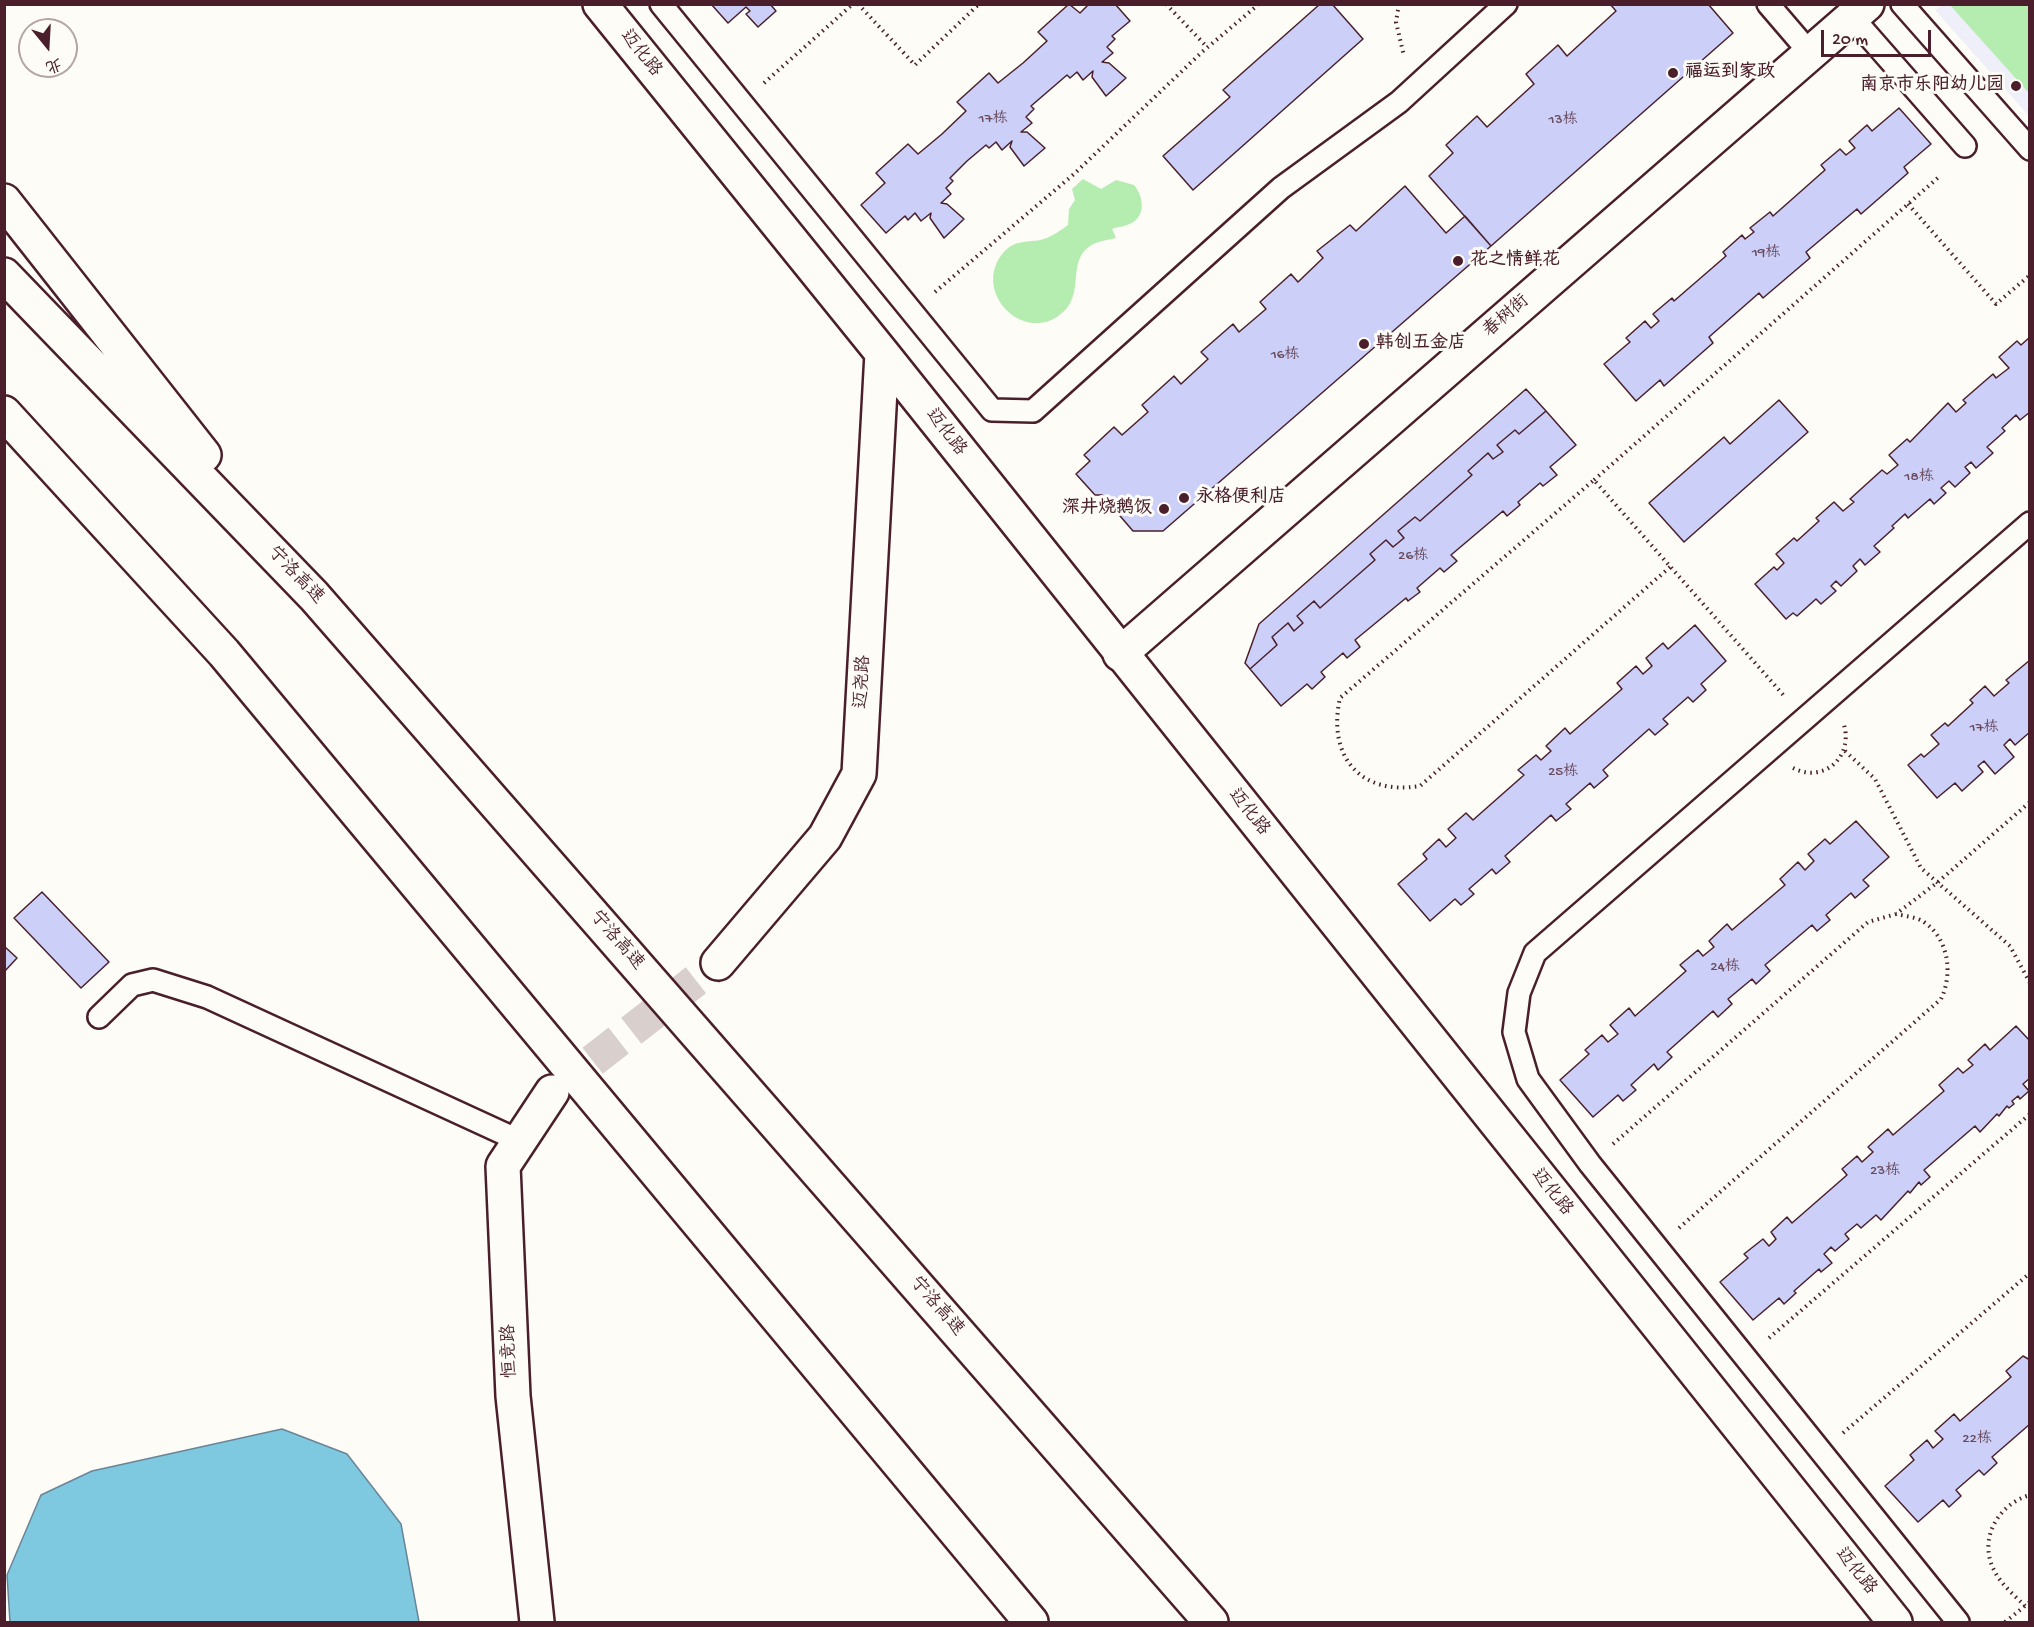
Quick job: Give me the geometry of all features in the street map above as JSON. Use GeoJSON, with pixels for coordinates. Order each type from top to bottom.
{"type":"FeatureCollection","features":[{"type":"Feature","properties":{"kind":"main road","name":"迈化路"},"geometry":{"type":"LineString","coordinates":[[600,4],[882,353],[1895,1623]]}},
{"type":"Feature","properties":{"kind":"main road","name":"春树街"},"geometry":{"type":"LineString","coordinates":[[1120,654],[1859,11]]}},
{"type":"Feature","properties":{"kind":"main road"},"geometry":{"type":"LineString","coordinates":[[4,201],[314,596]]}},
{"type":"Feature","properties":{"kind":"main road","name":"宁洛高速"},"geometry":{"type":"LineString","coordinates":[[12,283],[314,596],[1211,1623]]}},
{"type":"Feature","properties":{"kind":"main road","name":"迈尧路"},"geometry":{"type":"LineString","coordinates":[[718,963],[825,837],[859,774],[882,353]]}},
{"type":"Feature","properties":{"kind":"main road"},"geometry":{"type":"LineString","coordinates":[[4,413],[224,653],[1031,1623]]}},
{"type":"Feature","properties":{"kind":"main road"},"geometry":{"type":"LineString","coordinates":[[4,432],[224,653]]}},
{"type":"Feature","properties":{"kind":"main road","name":"恒竞路"},"geometry":{"type":"LineString","coordinates":[[537,1623],[513,1396],[503,1166],[552,1092]]}},
{"type":"Feature","properties":{"kind":"lane"},"geometry":{"type":"LineString","coordinates":[[661,4],[992,410],[1033,411],[1281,188],[1399,102],[1506,4]]}},
{"type":"Feature","properties":{"kind":"lane"},"geometry":{"type":"LineString","coordinates":[[1768,4],[1810,53]]}},
{"type":"Feature","properties":{"kind":"lane"},"geometry":{"type":"LineString","coordinates":[[1902,4],[2030,149]]}},
{"type":"Feature","properties":{"kind":"lane"},"geometry":{"type":"LineString","coordinates":[[1859,11],[1965,146]]}},
{"type":"Feature","properties":{"kind":"lane"},"geometry":{"type":"LineString","coordinates":[[1958,1623],[1590,1164],[1528,1079],[1514,1032],[1519,993],[1535,954],[2030,523]]}},
{"type":"Feature","properties":{"kind":"lane"},"geometry":{"type":"LineString","coordinates":[[99,1017],[132,985],[153,980],[207,997],[520,1141]]}},
{"type":"Feature","properties":{"kind":"path"},"geometry":{"type":"LineString","coordinates":[[741,104],[853,4]]}},
{"type":"Feature","properties":{"kind":"path"},"geometry":{"type":"LineString","coordinates":[[858,4],[915,65],[979,4]]}},
{"type":"Feature","properties":{"kind":"path"},"geometry":{"type":"LineString","coordinates":[[1166,4],[1208,47]]}},
{"type":"Feature","properties":{"kind":"path"},"geometry":{"type":"LineString","coordinates":[[912,312],[1074,174],[1208,47],[1259,4]]}},
{"type":"Feature","properties":{"kind":"path"},"geometry":{"type":"LineString","coordinates":[[1399,4],[1396,22],[1406,61],[1423,80]]}},
{"type":"Feature","properties":{"kind":"path"},"geometry":{"type":"LineString","coordinates":[[1670,567],[1420,786],[1403,789],[1370,782],[1356,771],[1344,756],[1337,737],[1336,717],[1340,698],[1594,480],[1941,175]]}},
{"type":"Feature","properties":{"kind":"path"},"geometry":{"type":"LineString","coordinates":[[1908,204],[1996,304],[2030,274]]}},
{"type":"Feature","properties":{"kind":"path"},"geometry":{"type":"LineString","coordinates":[[1594,480],[1804,719]]}},
{"type":"Feature","properties":{"kind":"path"},"geometry":{"type":"LineString","coordinates":[[1776,743],[1781,756],[1790,766],[1801,772],[1814,774],[1837,763],[1845,751],[1847,736],[1843,723],[1835,711],[1821,704]]}},
{"type":"Feature","properties":{"kind":"path"},"geometry":{"type":"LineString","coordinates":[[1845,751],[1875,779],[1921,868],[2010,946],[2030,983]]}},
{"type":"Feature","properties":{"kind":"path"},"geometry":{"type":"LineString","coordinates":[[1590,1164],[1868,922],[1896,914],[1938,882],[2030,802]]}},
{"type":"Feature","properties":{"kind":"path"},"geometry":{"type":"LineString","coordinates":[[1657,1247],[1941,999],[1948,985],[1948,962],[1940,939],[1923,921],[1896,914]]}},
{"type":"Feature","properties":{"kind":"path"},"geometry":{"type":"LineString","coordinates":[[1746,1358],[2030,1114]]}},
{"type":"Feature","properties":{"kind":"path"},"geometry":{"type":"LineString","coordinates":[[1822,1451],[2030,1273]]}},
{"type":"Feature","properties":{"kind":"path"},"geometry":{"type":"LineString","coordinates":[[2025,1606],[1996,1575],[1988,1547],[1989,1536],[2002,1510],[2018,1498],[2030,1495]]}},
{"type":"Feature","properties":{"kind":"path"},"geometry":{"type":"LineString","coordinates":[[2005,1623],[2030,1602]]}},
{"type":"Feature","properties":{"kind":"shaded area","name":"南京市乐阳幼儿园"},"geometry":{"type":"Polygon","coordinates":[[[1942,5],[2029,5],[2029,116],[1935,10],[1942,5]]]}},
{"type":"Feature","properties":{"kind":"green space","name":"南京市乐阳幼儿园"},"geometry":{"type":"Polygon","coordinates":[[[1950,5],[2029,5],[2028,92],[1950,5]]]}},
{"type":"Feature","properties":{"kind":"green space"},"geometry":{"type":"Polygon","coordinates":[[[1083,179],[1101,189],[1116,180],[1134,185],[1142,202],[1138,218],[1125,226],[1112,229],[1116,238],[1093,244],[1083,253],[1079,261],[1072,300],[1057,317],[1043,323],[1016,318],[998,298],[994,285],[994,271],[1000,257],[1010,246],[1044,239],[1068,225],[1069,209],[1075,200],[1072,189],[1083,179]]]}},
{"type":"Feature","properties":{"kind":"water"},"geometry":{"type":"Polygon","coordinates":[[[282,1429],[347,1454],[401,1524],[419,1622],[10,1622],[7,1575],[41,1495],[92,1471],[282,1429]]]}},
{"type":"Feature","properties":{"kind":"building"},"geometry":{"type":"Polygon","coordinates":[[[711,4],[770,4],[776,11],[758,27],[746,14],[750,11],[746,7],[728,23],[711,4]]]}},
{"type":"Feature","properties":{"kind":"building"},"geometry":{"type":"Polygon","coordinates":[[[1069,4],[1080,13],[1089,4],[1115,4],[1130,21],[1112,36],[1115,39],[1107,47],[1113,53],[1102,62],[1109,63],[1126,78],[1106,96],[1092,77],[1093,71],[1083,80],[1077,72],[1070,78],[1067,75],[1031,106],[1034,109],[1026,117],[1032,123],[1021,132],[1027,132],[1045,148],[1024,166],[1010,147],[1012,141],[1002,150],[996,142],[989,148],[986,145],[967,161],[950,178],[953,181],[946,188],[951,194],[941,203],[947,204],[964,219],[944,238],[930,218],[931,213],[921,221],[915,213],[908,220],[905,216],[886,233],[861,205],[885,183],[876,173],[908,144],[918,154],[942,134],[966,111],[957,102],[989,73],[998,83],[1023,63],[1047,41],[1038,32],[1069,4]]]}},
{"type":"Feature","properties":{"kind":"building"},"geometry":{"type":"Polygon","coordinates":[[[1320,4],[1332,4],[1363,39],[1193,190],[1163,156],[1230,97],[1223,90],[1320,4]]]}},
{"type":"Feature","properties":{"kind":"building"},"geometry":{"type":"Polygon","coordinates":[[[1610,4],[1708,4],[1733,33],[1491,246],[1429,176],[1453,153],[1446,145],[1477,116],[1487,127],[1534,84],[1526,74],[1558,45],[1567,56],[1616,11],[1610,4]]]}},
{"type":"Feature","properties":{"kind":"building"},"geometry":{"type":"Polygon","coordinates":[[[1899,108],[1931,144],[1904,167],[1908,173],[1861,214],[1857,209],[1806,252],[1810,258],[1763,298],[1759,293],[1709,337],[1713,343],[1664,386],[1660,380],[1636,401],[1604,364],[1630,342],[1626,338],[1645,321],[1651,328],[1659,321],[1653,314],[1672,298],[1674,301],[1726,256],[1723,252],[1742,235],[1745,239],[1754,232],[1750,228],[1770,212],[1773,216],[1825,170],[1821,165],[1840,149],[1846,155],[1855,148],[1849,141],[1867,125],[1872,131],[1899,108]]]}},
{"type":"Feature","properties":{"kind":"building"},"geometry":{"type":"Polygon","coordinates":[[[1405,186],[1446,233],[1465,216],[1491,246],[1163,531],[1133,531],[1102,495],[1095,495],[1076,474],[1090,461],[1084,455],[1114,427],[1122,435],[1148,412],[1142,405],[1174,376],[1181,384],[1208,359],[1201,352],[1233,324],[1239,332],[1266,309],[1260,302],[1291,274],[1298,282],[1323,258],[1317,251],[1350,225],[1356,231],[1405,186]]]}},
{"type":"Feature","properties":{"kind":"building"},"geometry":{"type":"Polygon","coordinates":[[[2030,337],[2030,412],[2020,420],[2016,415],[2002,428],[2005,431],[1987,447],[1993,453],[1976,468],[1971,462],[1965,467],[1970,473],[1955,487],[1949,481],[1941,488],[1946,493],[1934,504],[1930,499],[1908,518],[1905,514],[1892,526],[1894,528],[1874,546],[1880,552],[1865,565],[1860,559],[1853,566],[1857,571],[1841,586],[1836,581],[1831,586],[1836,591],[1821,604],[1816,599],[1797,616],[1793,613],[1786,619],[1755,584],[1774,567],[1777,570],[1784,563],[1776,554],[1794,538],[1797,541],[1819,521],[1816,518],[1834,502],[1843,511],[1854,502],[1850,499],[1882,470],[1887,474],[1898,465],[1889,455],[1907,439],[1910,442],[1948,403],[1956,412],[1966,403],[1963,400],[1993,374],[1996,378],[2009,368],[1999,357],[2017,341],[2021,345],[2030,337]]]}},
{"type":"Feature","properties":{"kind":"building"},"geometry":{"type":"Polygon","coordinates":[[[1526,389],[1546,411],[1519,434],[1515,430],[1497,445],[1503,452],[1493,459],[1488,453],[1468,471],[1472,475],[1420,521],[1415,517],[1398,531],[1404,538],[1393,547],[1386,540],[1370,554],[1375,560],[1320,608],[1314,601],[1297,616],[1303,623],[1294,631],[1288,623],[1272,637],[1277,645],[1250,669],[1245,663],[1259,624],[1526,389]]]}},
{"type":"Feature","properties":{"kind":"building"},"geometry":{"type":"Polygon","coordinates":[[[1779,400],[1808,432],[1684,542],[1649,503],[1724,437],[1730,444],[1779,400]]]}},
{"type":"Feature","properties":{"kind":"building"},"geometry":{"type":"Polygon","coordinates":[[[1546,411],[1576,445],[1550,467],[1557,475],[1543,486],[1540,483],[1518,502],[1520,505],[1507,516],[1503,511],[1451,555],[1457,561],[1444,572],[1440,568],[1417,588],[1420,592],[1408,601],[1406,598],[1355,640],[1360,647],[1347,658],[1343,653],[1321,672],[1325,677],[1312,689],[1307,684],[1281,706],[1250,669],[1277,645],[1272,637],[1288,623],[1294,631],[1303,623],[1297,616],[1314,601],[1320,608],[1375,560],[1370,554],[1386,540],[1393,547],[1404,538],[1398,531],[1415,517],[1420,521],[1472,475],[1468,471],[1488,453],[1493,459],[1503,452],[1497,445],[1515,430],[1519,434],[1546,411]]]}},
{"type":"Feature","properties":{"kind":"building"},"geometry":{"type":"Polygon","coordinates":[[[1695,625],[1726,661],[1701,684],[1706,690],[1693,702],[1688,697],[1663,719],[1668,724],[1655,735],[1649,729],[1603,770],[1608,776],[1594,788],[1590,783],[1566,804],[1571,809],[1556,821],[1551,815],[1505,856],[1510,862],[1496,874],[1492,869],[1469,889],[1474,894],[1461,905],[1455,899],[1430,921],[1398,884],[1427,859],[1423,854],[1439,839],[1446,847],[1456,838],[1448,829],[1466,813],[1473,820],[1524,775],[1518,770],[1536,755],[1541,760],[1551,751],[1546,746],[1565,728],[1570,734],[1622,689],[1617,683],[1636,666],[1643,674],[1652,666],[1646,658],[1663,643],[1668,649],[1695,625]]]}},
{"type":"Feature","properties":{"kind":"building"},"geometry":{"type":"Polygon","coordinates":[[[2030,660],[2030,732],[2015,745],[2010,739],[2004,745],[2014,757],[1995,774],[1984,761],[1978,766],[1983,772],[1962,791],[1955,783],[1937,798],[1908,765],[1921,754],[1924,757],[1939,744],[1931,735],[1945,723],[1948,726],[1973,703],[1970,700],[1985,686],[1994,696],[2009,683],[2006,680],[2030,660]]]}},
{"type":"Feature","properties":{"kind":"building"},"geometry":{"type":"Polygon","coordinates":[[[1856,821],[1889,857],[1863,880],[1869,886],[1855,898],[1851,893],[1826,915],[1830,920],[1817,931],[1812,925],[1765,965],[1770,971],[1756,984],[1752,979],[1728,999],[1732,1004],[1718,1017],[1713,1011],[1667,1052],[1672,1057],[1658,1070],[1654,1064],[1631,1085],[1636,1090],[1623,1101],[1618,1095],[1593,1117],[1560,1080],[1589,1054],[1585,1050],[1602,1035],[1608,1042],[1618,1034],[1610,1025],[1629,1008],[1635,1016],[1686,971],[1680,965],[1698,950],[1703,956],[1714,947],[1709,941],[1727,924],[1732,930],[1785,885],[1780,879],[1798,862],[1805,870],[1814,861],[1808,854],[1825,839],[1830,844],[1856,821]]]}},
{"type":"Feature","properties":{"kind":"building"},"geometry":{"type":"Polygon","coordinates":[[[42,892],[109,962],[81,988],[14,918],[42,892]]]}},
{"type":"Feature","properties":{"kind":"building"},"geometry":{"type":"Polygon","coordinates":[[[4,946],[17,958],[4,972],[4,946]]]}},
{"type":"Feature","properties":{"kind":"building"},"geometry":{"type":"Polygon","coordinates":[[[2016,1026],[2030,1041],[2030,1078],[2023,1084],[2029,1091],[2020,1099],[2018,1096],[2012,1101],[2014,1104],[2009,1108],[2007,1106],[1999,1116],[1997,1114],[1980,1132],[1975,1126],[1924,1170],[1930,1177],[1921,1185],[1919,1182],[1910,1193],[1908,1191],[1881,1220],[1876,1215],[1861,1228],[1857,1224],[1845,1234],[1849,1239],[1835,1251],[1831,1247],[1824,1254],[1832,1263],[1821,1272],[1819,1269],[1794,1291],[1796,1293],[1784,1304],[1779,1298],[1753,1320],[1720,1282],[1748,1258],[1744,1254],[1763,1239],[1769,1246],[1776,1239],[1771,1232],[1787,1217],[1792,1223],[1847,1175],[1842,1169],[1857,1156],[1862,1162],[1873,1152],[1868,1147],[1888,1129],[1893,1135],[1944,1091],[1939,1085],[1958,1068],[1963,1073],[1973,1065],[1968,1060],[1985,1044],[1990,1050],[2016,1026]]]}},
{"type":"Feature","properties":{"kind":"building"},"geometry":{"type":"Polygon","coordinates":[[[2023,1356],[2030,1360],[2030,1424],[1992,1457],[1997,1463],[1984,1475],[1979,1470],[1956,1490],[1961,1496],[1949,1507],[1943,1500],[1918,1522],[1885,1486],[1914,1460],[1910,1455],[1927,1440],[1933,1448],[1943,1439],[1935,1431],[1954,1414],[1960,1421],[2011,1377],[2006,1371],[2023,1356]]]}},
{"type":"Feature","properties":{"kind":"tunnel"},"geometry":{"type":"LineString","coordinates":[[554,1091],[718,963]]}},
{"type":"Feature","properties":{"kind":"place","name":"福运到家政"},"geometry":{"type":"Point","coordinates":[1673,73]}},
{"type":"Feature","properties":{"kind":"place","name":"南京市乐阳幼儿园"},"geometry":{"type":"Point","coordinates":[2016,86]}},
{"type":"Feature","properties":{"kind":"place","name":"花之情鲜花"},"geometry":{"type":"Point","coordinates":[1458,261]}},
{"type":"Feature","properties":{"kind":"place","name":"韩创五金店"},"geometry":{"type":"Point","coordinates":[1364,344]}},
{"type":"Feature","properties":{"kind":"place","name":"永格便利店"},"geometry":{"type":"Point","coordinates":[1184,498]}},
{"type":"Feature","properties":{"kind":"place","name":"深井烧鹅饭"},"geometry":{"type":"Point","coordinates":[1164,509]}}]}
